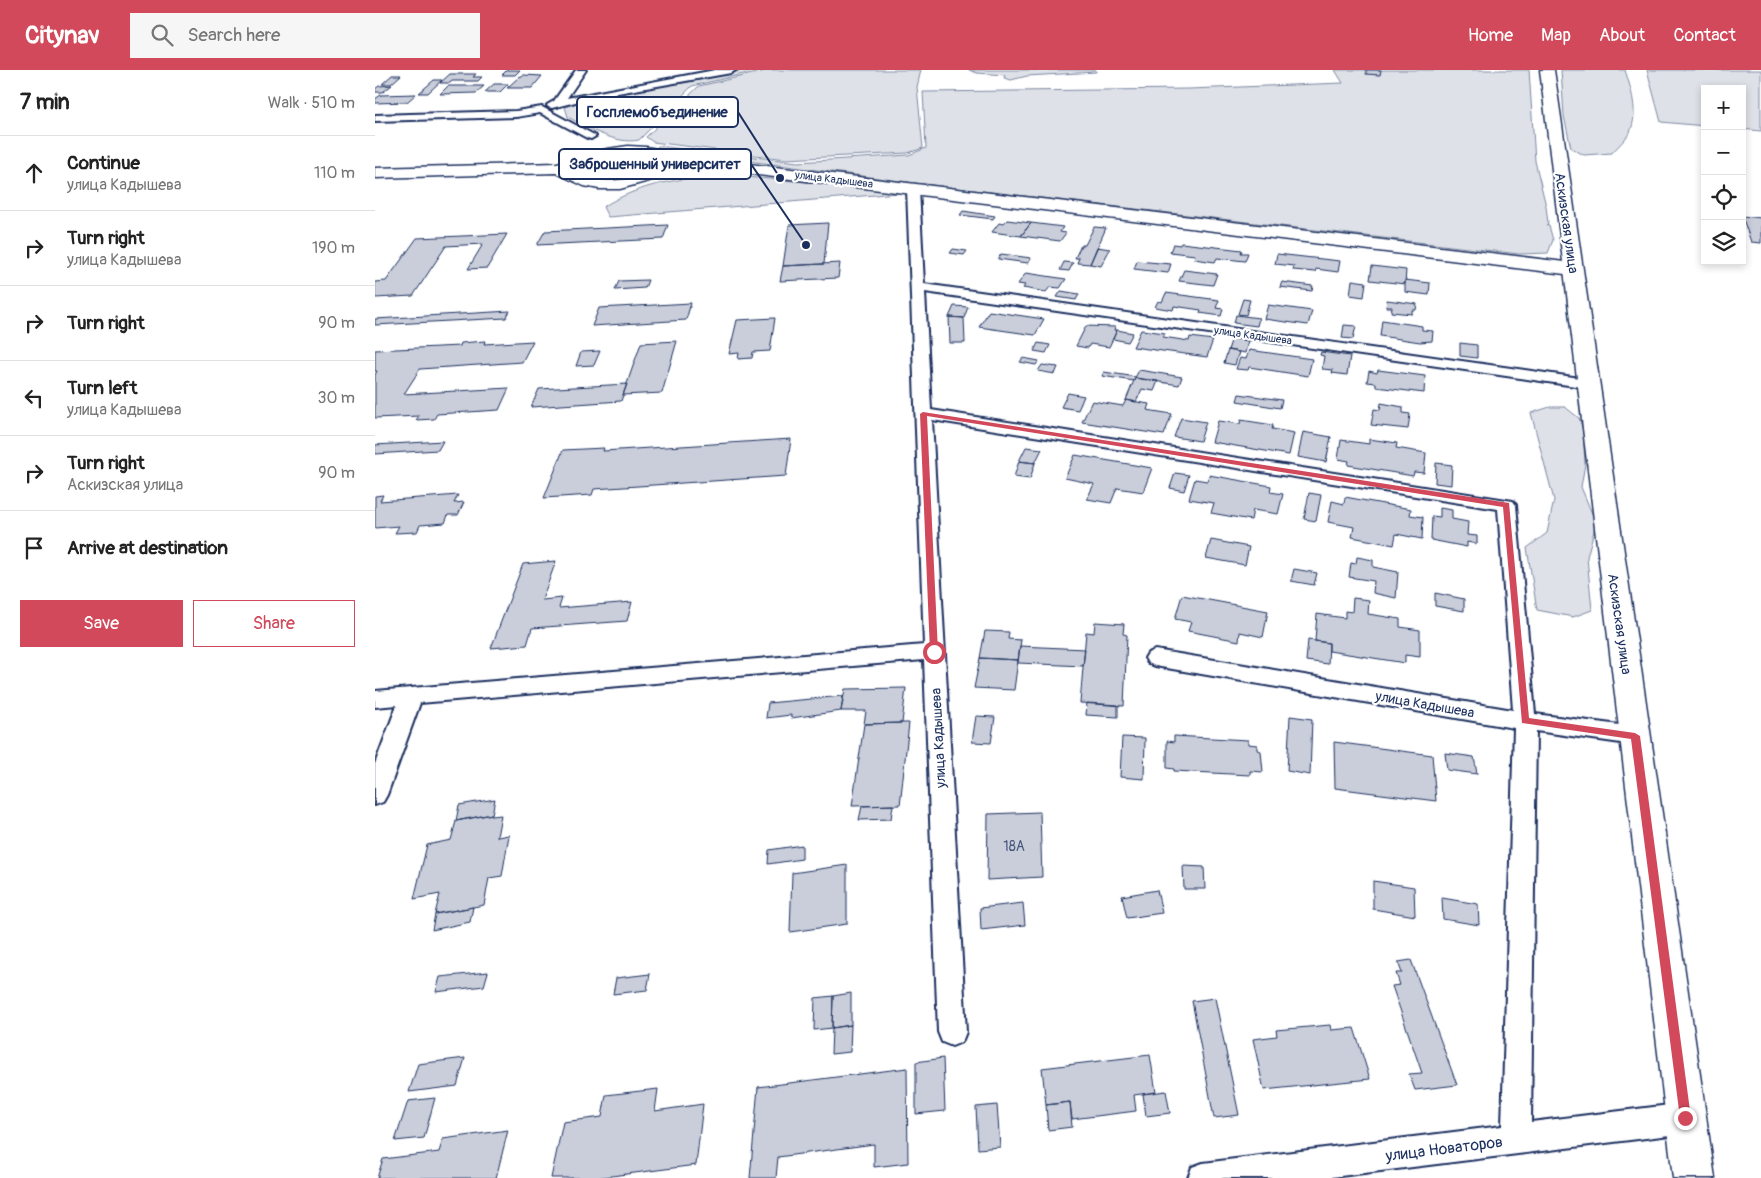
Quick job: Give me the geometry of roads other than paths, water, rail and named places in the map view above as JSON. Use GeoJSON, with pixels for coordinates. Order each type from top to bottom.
{"type":"FeatureCollection","features":[{"type":"Feature","properties":{"kind":"street"},"geometry":{"type":"LineString","coordinates":[[558,103],[581,70]]}},
{"type":"Feature","properties":{"kind":"street"},"geometry":{"type":"LineString","coordinates":[[375,118],[516,114],[542,110],[558,103],[595,94],[731,70]]}},
{"type":"Feature","properties":{"kind":"street","name":"Аскизская улица"},"geometry":{"type":"LineString","coordinates":[[1547,70],[1685,1118],[1695,1178]]}},
{"type":"Feature","properties":{"kind":"street"},"geometry":{"type":"LineString","coordinates":[[542,110],[591,136]]}},
{"type":"Feature","properties":{"kind":"street","name":"улица Кадышева"},"geometry":{"type":"LineString","coordinates":[[558,168],[595,158],[628,152],[647,152],[725,166],[1573,269]]}},
{"type":"Feature","properties":{"kind":"street"},"geometry":{"type":"LineString","coordinates":[[643,179],[657,172],[662,167],[663,162],[656,155]]}},
{"type":"Feature","properties":{"kind":"street"},"geometry":{"type":"LineString","coordinates":[[579,177],[580,168],[595,158]]}},
{"type":"Feature","properties":{"kind":"street"},"geometry":{"type":"LineString","coordinates":[[375,173],[558,168],[589,183],[605,185],[625,184],[643,179],[678,174],[749,169]]}},
{"type":"Feature","properties":{"kind":"street","name":"улица Кадышева"},"geometry":{"type":"LineString","coordinates":[[913,189],[951,1032]]}},
{"type":"Feature","properties":{"kind":"street","name":"улица Кадышева"},"geometry":{"type":"LineString","coordinates":[[917,287],[1589,383]]}},
{"type":"Feature","properties":{"kind":"street"},"geometry":{"type":"LineString","coordinates":[[923,414],[1507,505],[1525,721],[1516,1139]]}},
{"type":"Feature","properties":{"kind":"street"},"geometry":{"type":"LineString","coordinates":[[375,698],[934,652]]}},
{"type":"Feature","properties":{"kind":"street","name":"улица Кадышева"},"geometry":{"type":"LineString","coordinates":[[1155,658],[1525,721],[1635,736]]}},
{"type":"Feature","properties":{"kind":"street"},"geometry":{"type":"LineString","coordinates":[[375,795],[412,696]]}},
{"type":"Feature","properties":{"kind":"street","name":"улица Новаторов"},"geometry":{"type":"LineString","coordinates":[[1203,1178],[1685,1118]]}},
{"type":"Feature","properties":{"kind":"place","name":"Госплемобъединение"},"geometry":{"type":"Point","coordinates":[780,178]}},
{"type":"Feature","properties":{"kind":"place","name":"Заброшенный университет"},"geometry":{"type":"Point","coordinates":[806,245]}}]}
